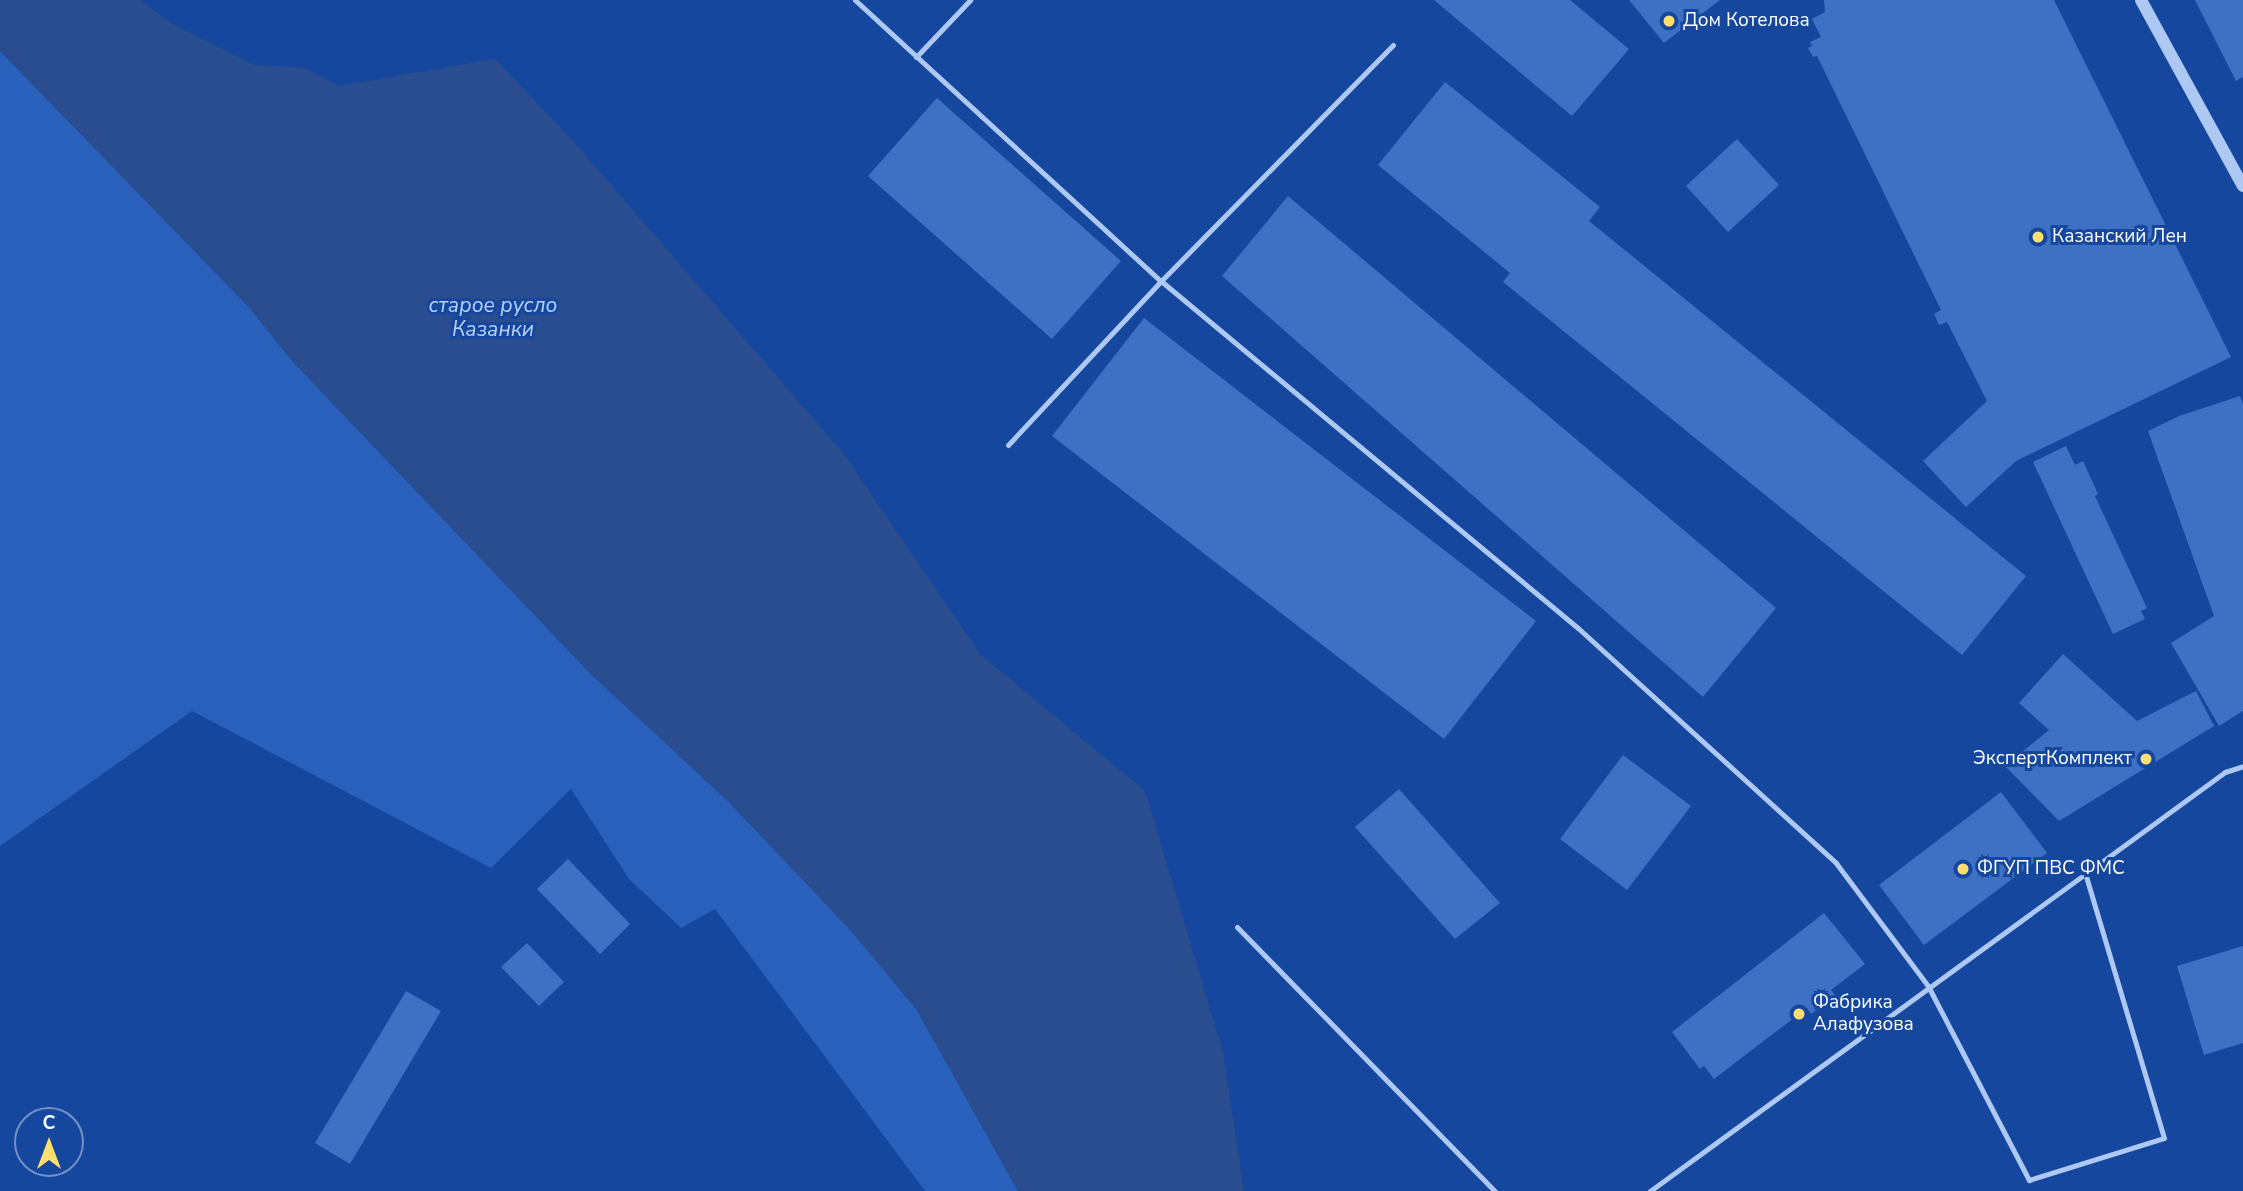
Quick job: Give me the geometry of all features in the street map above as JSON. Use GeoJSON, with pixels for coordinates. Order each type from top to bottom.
{"type":"FeatureCollection","features":[{"type":"Feature","properties":{"kind":"street"},"geometry":{"type":"LineString","coordinates":[[2141,0],[2243,186]]}},
{"type":"Feature","properties":{"kind":"lane"},"geometry":{"type":"LineString","coordinates":[[855,0],[1161,281],[1578,628],[1836,863],[1928,986],[2029,1180],[2164,1138],[2085,873]]}},
{"type":"Feature","properties":{"kind":"lane"},"geometry":{"type":"LineString","coordinates":[[916,57],[970,0]]}},
{"type":"Feature","properties":{"kind":"lane"},"geometry":{"type":"LineString","coordinates":[[1008,445],[1161,281],[1393,45]]}},
{"type":"Feature","properties":{"kind":"lane"},"geometry":{"type":"LineString","coordinates":[[1650,1191],[2225,772],[2243,766]]}},
{"type":"Feature","properties":{"kind":"lane"},"geometry":{"type":"LineString","coordinates":[[1237,927],[1496,1191]]}},
{"type":"Feature","properties":{"kind":"shaded area"},"geometry":{"type":"Polygon","coordinates":[[[0,51],[248,306],[294,363],[591,674],[728,801],[851,930],[917,1010],[1018,1191],[925,1191],[715,909],[681,928],[629,879],[571,789],[491,868],[192,711],[0,846],[0,51]]]}},
{"type":"Feature","properties":{"kind":"water","name":"старое русло Казанки"},"geometry":{"type":"Polygon","coordinates":[[[0,0],[141,0],[171,23],[255,65],[306,68],[338,86],[495,59],[574,142],[844,454],[980,654],[1145,791],[1223,1052],[1244,1191],[1018,1191],[917,1010],[851,931],[728,801],[591,674],[294,363],[248,306],[0,51],[0,0]]]}},
{"type":"Feature","properties":{"kind":"building"},"geometry":{"type":"Polygon","coordinates":[[[1434,0],[1570,0],[1629,49],[1572,116],[1434,0]]]}},
{"type":"Feature","properties":{"kind":"building","name":"Дом Котелова"},"geometry":{"type":"Polygon","coordinates":[[[1629,0],[1720,0],[1664,43],[1629,0]]]}},
{"type":"Feature","properties":{"kind":"building","name":"Казанский Лен"},"geometry":{"type":"Polygon","coordinates":[[[1824,0],[2054,0],[2231,357],[2016,461],[1966,507],[1923,461],[1987,401],[1947,322],[1939,325],[1934,314],[1941,310],[1817,56],[1813,57],[1808,48],[1812,46],[1810,42],[1821,37],[1812,19],[1825,12],[1824,0]]]}},
{"type":"Feature","properties":{"kind":"building"},"geometry":{"type":"Polygon","coordinates":[[[2195,0],[2243,0],[2243,77],[2236,81],[2195,0]]]}},
{"type":"Feature","properties":{"kind":"building"},"geometry":{"type":"Polygon","coordinates":[[[1445,82],[1600,207],[1589,221],[2026,576],[1962,655],[1503,282],[1510,273],[1378,165],[1445,82]]]}},
{"type":"Feature","properties":{"kind":"building"},"geometry":{"type":"Polygon","coordinates":[[[937,98],[1121,261],[1052,339],[868,176],[937,98]]]}},
{"type":"Feature","properties":{"kind":"building"},"geometry":{"type":"Polygon","coordinates":[[[1737,139],[1779,185],[1728,232],[1686,186],[1737,139]]]}},
{"type":"Feature","properties":{"kind":"building"},"geometry":{"type":"Polygon","coordinates":[[[1288,196],[1776,608],[1703,697],[1222,276],[1288,196]]]}},
{"type":"Feature","properties":{"kind":"building"},"geometry":{"type":"Polygon","coordinates":[[[1144,318],[1536,621],[1444,739],[1052,436],[1144,318]]]}},
{"type":"Feature","properties":{"kind":"building"},"geometry":{"type":"Polygon","coordinates":[[[2240,396],[2243,404],[2243,711],[2219,726],[2171,643],[2214,616],[2148,431],[2179,416],[2240,396]]]}},
{"type":"Feature","properties":{"kind":"building"},"geometry":{"type":"Polygon","coordinates":[[[2066,446],[2075,465],[2083,461],[2098,494],[2095,496],[2147,608],[2141,611],[2145,619],[2113,634],[2033,462],[2066,446]]]}},
{"type":"Feature","properties":{"kind":"building"},"geometry":{"type":"Polygon","coordinates":[[[2063,654],[2137,721],[2196,691],[2214,726],[2059,821],[2005,766],[2049,730],[2019,703],[2063,654]]]}},
{"type":"Feature","properties":{"kind":"building"},"geometry":{"type":"Polygon","coordinates":[[[1623,755],[1691,806],[1627,890],[1560,839],[1623,755]]]}},
{"type":"Feature","properties":{"kind":"building"},"geometry":{"type":"Polygon","coordinates":[[[1399,789],[1500,903],[1455,939],[1355,827],[1399,789]]]}},
{"type":"Feature","properties":{"kind":"building","name":"ФГУП ПВС ФМС"},"geometry":{"type":"Polygon","coordinates":[[[2001,792],[2047,853],[1924,945],[1879,885],[2001,792]]]}},
{"type":"Feature","properties":{"kind":"building"},"geometry":{"type":"Polygon","coordinates":[[[568,859],[630,924],[600,954],[537,889],[568,859]]]}},
{"type":"Feature","properties":{"kind":"building"},"geometry":{"type":"Polygon","coordinates":[[[1824,913],[1865,964],[1831,990],[1835,995],[1811,1014],[1807,1008],[1714,1079],[1704,1066],[1700,1069],[1672,1032],[1824,913]]]}},
{"type":"Feature","properties":{"kind":"building"},"geometry":{"type":"Polygon","coordinates":[[[527,943],[564,982],[539,1006],[501,967],[527,943]]]}},
{"type":"Feature","properties":{"kind":"building"},"geometry":{"type":"Polygon","coordinates":[[[2243,946],[2243,1043],[2204,1055],[2177,966],[2243,946]]]}},
{"type":"Feature","properties":{"kind":"building"},"geometry":{"type":"Polygon","coordinates":[[[406,991],[441,1011],[350,1164],[315,1143],[406,991]]]}},
{"type":"Feature","properties":{"kind":"place","name":"Дом Котелова"},"geometry":{"type":"Point","coordinates":[1669,21]}},
{"type":"Feature","properties":{"kind":"place","name":"Казанский Лен"},"geometry":{"type":"Point","coordinates":[2038,237]}},
{"type":"Feature","properties":{"kind":"place","name":"ЭкспертКомплект"},"geometry":{"type":"Point","coordinates":[2146,759]}},
{"type":"Feature","properties":{"kind":"place","name":"ФГУП ПВС ФМС"},"geometry":{"type":"Point","coordinates":[1963,869]}},
{"type":"Feature","properties":{"kind":"place","name":"Фабрика Алафузова"},"geometry":{"type":"Point","coordinates":[1799,1014]}}]}
